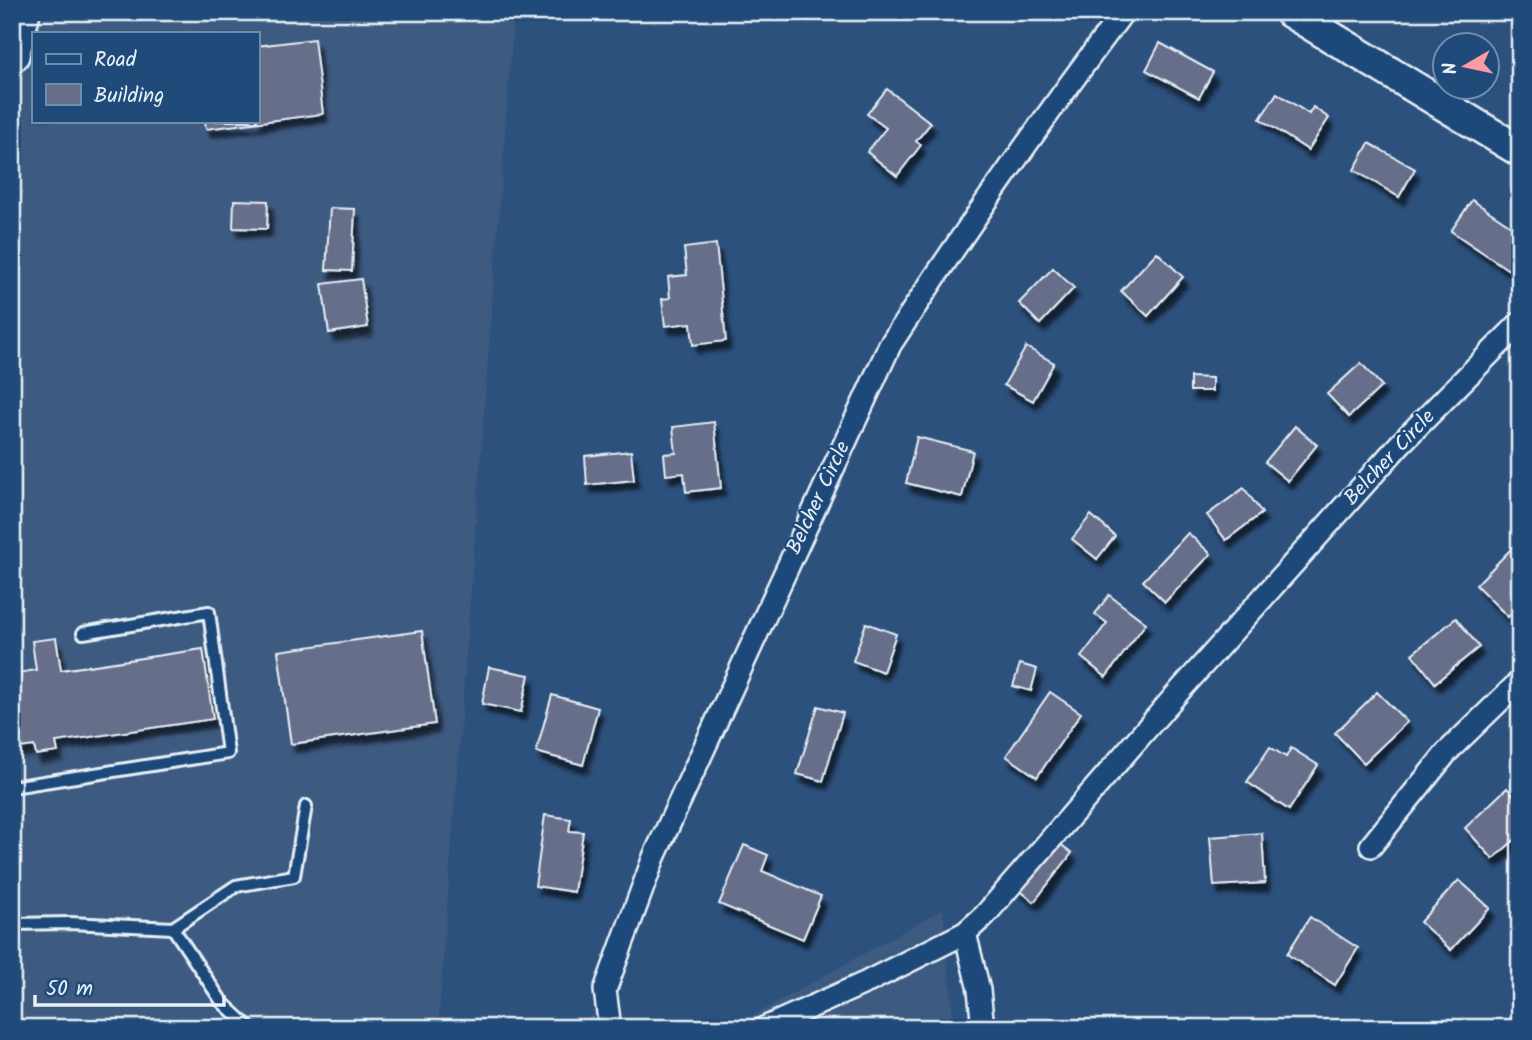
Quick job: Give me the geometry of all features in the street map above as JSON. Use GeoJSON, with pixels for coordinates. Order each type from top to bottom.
{"type":"FeatureCollection","features":[{"type":"Feature","properties":{"kind":"main road"},"geometry":{"type":"LineString","coordinates":[[12,55],[23,12]]}},
{"type":"Feature","properties":{"kind":"street","name":"Belcher Circle"},"geometry":{"type":"LineString","coordinates":[[610,1028],[605,990],[654,857],[890,345],[1065,89],[1123,12]]}},
{"type":"Feature","properties":{"kind":"street"},"geometry":{"type":"LineString","coordinates":[[1290,12],[1520,152]]}},
{"type":"Feature","properties":{"kind":"street","name":"Belcher Circle"},"geometry":{"type":"LineString","coordinates":[[764,1028],[867,982],[965,933],[985,915],[1175,696],[1401,444],[1520,323]]}},
{"type":"Feature","properties":{"kind":"street"},"geometry":{"type":"LineString","coordinates":[[1371,846],[1447,752],[1520,681]]}},
{"type":"Feature","properties":{"kind":"street"},"geometry":{"type":"LineString","coordinates":[[965,933],[979,990],[983,1028]]}},
{"type":"Feature","properties":{"kind":"lane"},"geometry":{"type":"LineString","coordinates":[[12,786],[228,753],[209,611],[82,633]]}},
{"type":"Feature","properties":{"kind":"lane"},"geometry":{"type":"LineString","coordinates":[[12,925],[70,923],[173,928],[236,886],[294,876],[306,806]]}},
{"type":"Feature","properties":{"kind":"lane"},"geometry":{"type":"LineString","coordinates":[[173,928],[222,1002],[250,1028]]}},
{"type":"Feature","properties":{"kind":"shaded area"},"geometry":{"type":"Polygon","coordinates":[[[14,12],[514,12],[438,1028],[12,1028],[14,12]]]}},
{"type":"Feature","properties":{"kind":"shaded area"},"geometry":{"type":"Polygon","coordinates":[[[943,909],[954,1028],[732,1028],[808,985],[943,909]]]}},
{"type":"Feature","properties":{"kind":"building"},"geometry":{"type":"Polygon","coordinates":[[[314,39],[323,114],[206,129],[205,122],[259,122],[259,46],[314,39]]]}},
{"type":"Feature","properties":{"kind":"building"},"geometry":{"type":"Polygon","coordinates":[[[1160,43],[1213,72],[1199,98],[1146,70],[1160,43]]]}},
{"type":"Feature","properties":{"kind":"building"},"geometry":{"type":"Polygon","coordinates":[[[887,89],[931,123],[916,141],[921,145],[897,176],[867,152],[886,128],[867,114],[887,89]]]}},
{"type":"Feature","properties":{"kind":"building"},"geometry":{"type":"Polygon","coordinates":[[[1277,93],[1309,114],[1313,107],[1329,118],[1308,150],[1260,119],[1277,93]]]}},
{"type":"Feature","properties":{"kind":"building"},"geometry":{"type":"Polygon","coordinates":[[[1369,143],[1415,169],[1399,197],[1354,170],[1369,143]]]}},
{"type":"Feature","properties":{"kind":"building"},"geometry":{"type":"Polygon","coordinates":[[[234,200],[268,201],[267,229],[233,228],[234,200]]]}},
{"type":"Feature","properties":{"kind":"building"},"geometry":{"type":"Polygon","coordinates":[[[1472,200],[1520,232],[1519,277],[1451,231],[1472,200]]]}},
{"type":"Feature","properties":{"kind":"building"},"geometry":{"type":"Polygon","coordinates":[[[330,208],[355,209],[352,271],[326,270],[330,208]]]}},
{"type":"Feature","properties":{"kind":"building"},"geometry":{"type":"Polygon","coordinates":[[[716,244],[726,341],[693,345],[691,323],[665,326],[662,299],[670,298],[668,277],[687,275],[684,248],[716,244]]]}},
{"type":"Feature","properties":{"kind":"building"},"geometry":{"type":"Polygon","coordinates":[[[1157,252],[1183,277],[1148,316],[1121,291],[1157,252]]]}},
{"type":"Feature","properties":{"kind":"building"},"geometry":{"type":"Polygon","coordinates":[[[1053,268],[1074,288],[1040,324],[1019,303],[1053,268]]]}},
{"type":"Feature","properties":{"kind":"building"},"geometry":{"type":"Polygon","coordinates":[[[361,279],[368,327],[329,333],[322,284],[361,279]]]}},
{"type":"Feature","properties":{"kind":"building"},"geometry":{"type":"Polygon","coordinates":[[[1026,347],[1054,363],[1033,401],[1004,385],[1026,347]]]}},
{"type":"Feature","properties":{"kind":"building"},"geometry":{"type":"Polygon","coordinates":[[[1361,363],[1382,386],[1349,417],[1327,394],[1361,363]]]}},
{"type":"Feature","properties":{"kind":"building"},"geometry":{"type":"Polygon","coordinates":[[[1190,377],[1212,378],[1212,391],[1190,391],[1190,377]]]}},
{"type":"Feature","properties":{"kind":"building"},"geometry":{"type":"Polygon","coordinates":[[[714,422],[721,488],[686,492],[684,473],[666,475],[664,454],[676,453],[673,427],[714,422]]]}},
{"type":"Feature","properties":{"kind":"building"},"geometry":{"type":"Polygon","coordinates":[[[1295,426],[1317,445],[1288,481],[1265,462],[1295,426]]]}},
{"type":"Feature","properties":{"kind":"building"},"geometry":{"type":"Polygon","coordinates":[[[917,437],[973,451],[962,497],[906,483],[917,437]]]}},
{"type":"Feature","properties":{"kind":"building"},"geometry":{"type":"Polygon","coordinates":[[[631,451],[634,480],[587,485],[585,456],[631,451]]]}},
{"type":"Feature","properties":{"kind":"building"},"geometry":{"type":"Polygon","coordinates":[[[1244,488],[1262,513],[1226,540],[1207,515],[1244,488]]]}},
{"type":"Feature","properties":{"kind":"building"},"geometry":{"type":"Polygon","coordinates":[[[1091,515],[1115,536],[1097,559],[1072,539],[1091,515]]]}},
{"type":"Feature","properties":{"kind":"building"},"geometry":{"type":"Polygon","coordinates":[[[1188,533],[1211,554],[1165,602],[1143,581],[1188,533]]]}},
{"type":"Feature","properties":{"kind":"building"},"geometry":{"type":"Polygon","coordinates":[[[1514,546],[1520,552],[1520,605],[1508,617],[1476,585],[1514,546]]]}},
{"type":"Feature","properties":{"kind":"building"},"geometry":{"type":"Polygon","coordinates":[[[1109,595],[1146,623],[1106,677],[1081,657],[1107,623],[1095,614],[1109,595]]]}},
{"type":"Feature","properties":{"kind":"building"},"geometry":{"type":"Polygon","coordinates":[[[1456,618],[1479,647],[1435,683],[1412,654],[1456,618]]]}},
{"type":"Feature","properties":{"kind":"building"},"geometry":{"type":"Polygon","coordinates":[[[866,623],[896,634],[883,672],[853,661],[866,623]]]}},
{"type":"Feature","properties":{"kind":"building"},"geometry":{"type":"Polygon","coordinates":[[[422,631],[435,724],[291,744],[278,651],[422,631]]]}},
{"type":"Feature","properties":{"kind":"building"},"geometry":{"type":"Polygon","coordinates":[[[56,638],[61,670],[203,649],[213,719],[56,742],[58,752],[36,755],[34,746],[12,749],[12,674],[36,670],[32,641],[56,638]]]}},
{"type":"Feature","properties":{"kind":"building"},"geometry":{"type":"Polygon","coordinates":[[[1020,664],[1037,669],[1031,691],[1013,686],[1020,664]]]}},
{"type":"Feature","properties":{"kind":"building"},"geometry":{"type":"Polygon","coordinates":[[[489,667],[529,675],[521,712],[482,704],[489,667]]]}},
{"type":"Feature","properties":{"kind":"building"},"geometry":{"type":"Polygon","coordinates":[[[1050,692],[1081,713],[1037,777],[1006,756],[1050,692]]]}},
{"type":"Feature","properties":{"kind":"building"},"geometry":{"type":"Polygon","coordinates":[[[1377,692],[1407,722],[1364,763],[1335,733],[1377,692]]]}},
{"type":"Feature","properties":{"kind":"building"},"geometry":{"type":"Polygon","coordinates":[[[552,695],[598,708],[583,765],[536,752],[552,695]]]}},
{"type":"Feature","properties":{"kind":"building"},"geometry":{"type":"Polygon","coordinates":[[[818,706],[843,713],[823,781],[797,774],[818,706]]]}},
{"type":"Feature","properties":{"kind":"building"},"geometry":{"type":"Polygon","coordinates":[[[1270,747],[1286,757],[1291,748],[1318,765],[1289,810],[1247,782],[1270,747]]]}},
{"type":"Feature","properties":{"kind":"building"},"geometry":{"type":"Polygon","coordinates":[[[1507,788],[1520,802],[1520,835],[1493,859],[1465,828],[1507,788]]]}},
{"type":"Feature","properties":{"kind":"building"},"geometry":{"type":"Polygon","coordinates":[[[545,815],[571,819],[569,831],[583,832],[574,892],[535,886],[545,815]]]}},
{"type":"Feature","properties":{"kind":"building"},"geometry":{"type":"Polygon","coordinates":[[[1262,833],[1265,883],[1214,886],[1210,837],[1262,833]]]}},
{"type":"Feature","properties":{"kind":"building"},"geometry":{"type":"Polygon","coordinates":[[[1055,840],[1072,853],[1034,902],[1017,888],[1055,840]]]}},
{"type":"Feature","properties":{"kind":"building"},"geometry":{"type":"Polygon","coordinates":[[[744,845],[768,855],[762,871],[821,896],[803,939],[719,904],[744,845]]]}},
{"type":"Feature","properties":{"kind":"building"},"geometry":{"type":"Polygon","coordinates":[[[1459,880],[1490,908],[1451,950],[1420,922],[1459,880]]]}},
{"type":"Feature","properties":{"kind":"building"},"geometry":{"type":"Polygon","coordinates":[[[1310,917],[1358,948],[1335,985],[1287,954],[1310,917]]]}}]}
